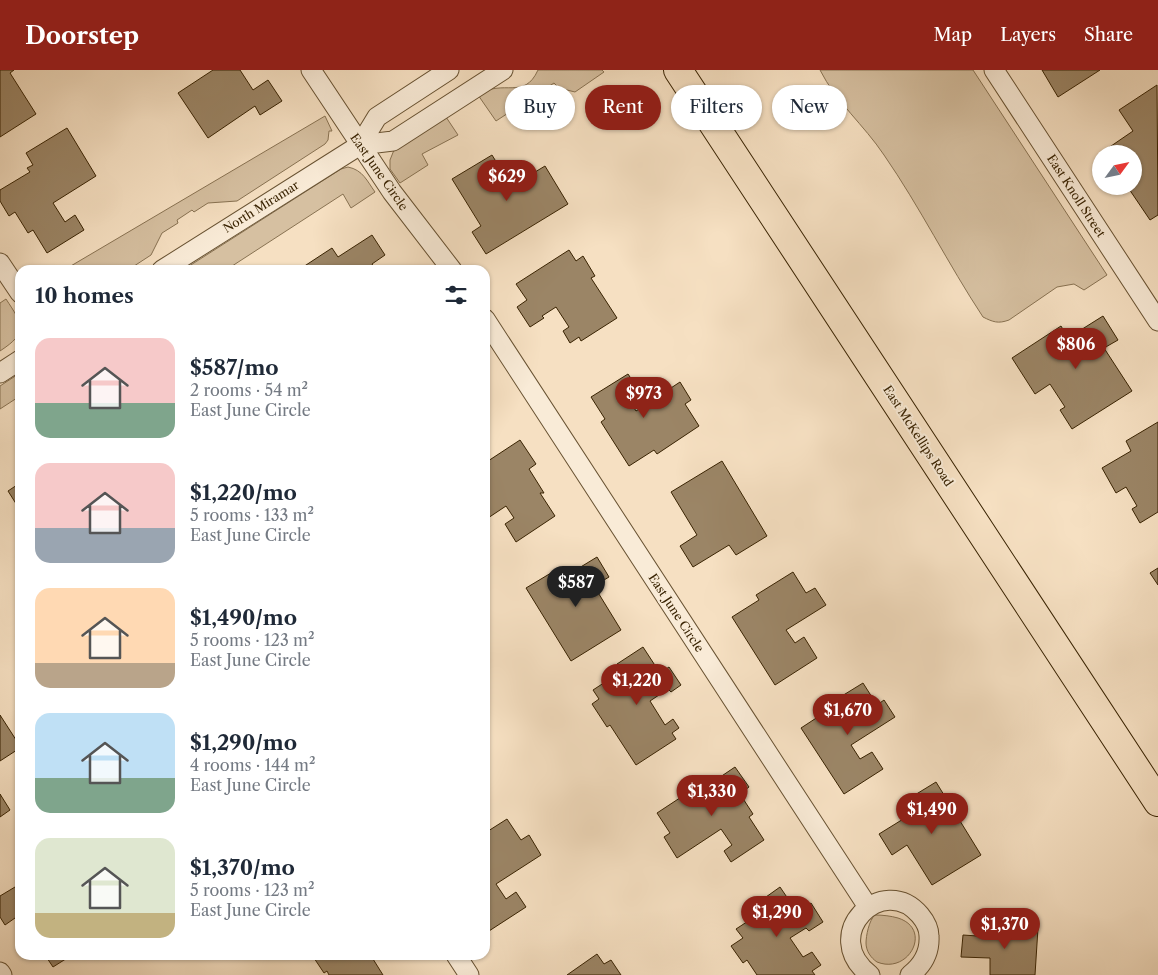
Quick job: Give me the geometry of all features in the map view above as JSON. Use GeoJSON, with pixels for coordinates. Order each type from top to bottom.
{"type":"FeatureCollection","features":[{"type":"Feature","properties":{"kind":"main road","name":"East McKellips Road"},"geometry":{"type":"LineString","coordinates":[[678,70],[1158,802]]}},
{"type":"Feature","properties":{"kind":"street","name":"East June Circle"},"geometry":{"type":"LineString","coordinates":[[311,70],[392,192],[448,265]]}},
{"type":"Feature","properties":{"kind":"street","name":"North Miramar"},"geometry":{"type":"LineString","coordinates":[[170,265],[360,145],[378,117],[449,70]]}},
{"type":"Feature","properties":{"kind":"street","name":"North Miramar"},"geometry":{"type":"LineString","coordinates":[[360,145],[393,141],[503,70]]}},
{"type":"Feature","properties":{"kind":"street","name":"East Knoll Street"},"geometry":{"type":"LineString","coordinates":[[994,70],[1158,321]]}},
{"type":"Feature","properties":{"kind":"street"},"geometry":{"type":"LineString","coordinates":[[0,263],[15,286]]}},
{"type":"Feature","properties":{"kind":"street","name":"East June Circle"},"geometry":{"type":"LineString","coordinates":[[490,327],[868,907]]}},
{"type":"Feature","properties":{"kind":"street"},"geometry":{"type":"LineString","coordinates":[[0,373],[15,363]]}},
{"type":"Feature","properties":{"kind":"street"},"geometry":{"type":"LineString","coordinates":[[870,975],[859,966],[853,954],[850,941],[852,928],[858,916],[868,907],[879,902],[892,901],[905,904],[916,911],[924,921],[929,933],[929,946],[926,958],[918,969],[910,975]]}},
{"type":"Feature","properties":{"kind":"street"},"geometry":{"type":"LineString","coordinates":[[459,960],[469,975]]}},
{"type":"Feature","properties":{"kind":"shaded area"},"geometry":{"type":"Polygon","coordinates":[[[538,70],[602,70],[604,72],[575,92],[575,85],[556,85],[554,83],[551,85],[526,85],[538,70]]]}},
{"type":"Feature","properties":{"kind":"shaded area"},"geometry":{"type":"Polygon","coordinates":[[[820,70],[973,70],[1107,275],[1084,290],[1074,284],[1057,287],[1009,320],[996,322],[983,317],[897,175],[876,144],[847,109],[847,85],[829,85],[820,70]]]}},
{"type":"Feature","properties":{"kind":"shaded area"},"geometry":{"type":"Polygon","coordinates":[[[496,88],[505,88],[505,115],[496,121],[478,95],[496,88]]]}},
{"type":"Feature","properties":{"kind":"shaded area"},"geometry":{"type":"Polygon","coordinates":[[[325,116],[332,131],[329,131],[328,140],[325,144],[237,201],[208,203],[194,212],[192,210],[177,220],[178,223],[162,233],[151,255],[136,265],[72,265],[325,116]]]}},
{"type":"Feature","properties":{"kind":"shaded area"},"geometry":{"type":"Polygon","coordinates":[[[446,117],[458,135],[422,154],[428,165],[400,183],[390,169],[390,160],[394,150],[446,117]]]}},
{"type":"Feature","properties":{"kind":"shaded area"},"geometry":{"type":"Polygon","coordinates":[[[353,168],[361,173],[375,192],[351,208],[343,194],[234,265],[191,265],[341,169],[353,168]]]}},
{"type":"Feature","properties":{"kind":"shaded area"},"geometry":{"type":"Polygon","coordinates":[[[6,299],[15,313],[15,340],[0,351],[0,303],[6,299]]]}},
{"type":"Feature","properties":{"kind":"shaded area"},"geometry":{"type":"Polygon","coordinates":[[[15,376],[15,399],[0,409],[0,386],[15,376]]]}},
{"type":"Feature","properties":{"kind":"shaded area"},"geometry":{"type":"Polygon","coordinates":[[[875,915],[898,918],[908,924],[914,931],[913,949],[907,957],[899,962],[889,964],[877,962],[871,956],[866,946],[867,932],[875,915]]]}},
{"type":"Feature","properties":{"kind":"building"},"geometry":{"type":"Polygon","coordinates":[[[0,70],[14,70],[10,73],[36,114],[0,137],[0,70]]]}},
{"type":"Feature","properties":{"kind":"building"},"geometry":{"type":"Polygon","coordinates":[[[213,70],[240,70],[253,90],[268,80],[282,101],[260,115],[255,106],[208,138],[178,93],[213,70]]]}},
{"type":"Feature","properties":{"kind":"building"},"geometry":{"type":"Polygon","coordinates":[[[1042,70],[1100,70],[1058,97],[1042,70]]]}},
{"type":"Feature","properties":{"kind":"building"},"geometry":{"type":"Polygon","coordinates":[[[1157,85],[1158,215],[1150,220],[1133,195],[1142,195],[1142,145],[1113,145],[1133,131],[1119,110],[1157,85]]]}},
{"type":"Feature","properties":{"kind":"building"},"geometry":{"type":"Polygon","coordinates":[[[67,128],[96,176],[53,203],[65,222],[75,215],[84,230],[47,253],[33,230],[28,233],[15,212],[9,216],[0,201],[0,190],[30,172],[27,168],[33,165],[26,153],[67,128]]]}},
{"type":"Feature","properties":{"kind":"building"},"geometry":{"type":"Polygon","coordinates":[[[492,155],[500,168],[491,174],[502,192],[545,166],[568,204],[486,254],[472,232],[481,226],[452,179],[492,155]]]}},
{"type":"Feature","properties":{"kind":"building"},"geometry":{"type":"Polygon","coordinates":[[[372,235],[385,255],[373,265],[306,265],[332,248],[338,257],[372,235]]]}},
{"type":"Feature","properties":{"kind":"building"},"geometry":{"type":"Polygon","coordinates":[[[569,250],[576,261],[583,256],[595,276],[591,278],[617,318],[581,341],[579,337],[570,343],[563,331],[569,327],[556,307],[530,327],[517,307],[527,300],[516,284],[569,250]]]}},
{"type":"Feature","properties":{"kind":"building"},"geometry":{"type":"Polygon","coordinates":[[[1103,316],[1118,340],[1104,348],[1132,391],[1072,429],[1060,410],[1065,407],[1050,384],[1035,394],[1012,358],[1061,326],[1068,338],[1103,316]]]}},
{"type":"Feature","properties":{"kind":"building"},"geometry":{"type":"Polygon","coordinates":[[[628,374],[636,386],[625,393],[636,411],[680,382],[691,400],[685,404],[699,426],[657,454],[654,450],[629,466],[601,422],[605,419],[591,397],[628,374]]]}},
{"type":"Feature","properties":{"kind":"building"},"geometry":{"type":"Polygon","coordinates":[[[1158,422],[1158,512],[1140,523],[1132,509],[1137,506],[1126,487],[1116,493],[1102,468],[1131,451],[1126,441],[1158,422]]]}},
{"type":"Feature","properties":{"kind":"building"},"geometry":{"type":"Polygon","coordinates":[[[520,440],[536,464],[529,469],[544,493],[540,493],[555,516],[516,542],[505,524],[514,518],[506,506],[490,517],[490,460],[520,440]]]}},
{"type":"Feature","properties":{"kind":"building"},"geometry":{"type":"Polygon","coordinates":[[[722,461],[767,536],[736,555],[729,545],[693,567],[680,546],[697,535],[671,492],[722,461]]]}},
{"type":"Feature","properties":{"kind":"building"},"geometry":{"type":"Polygon","coordinates":[[[15,486],[15,502],[8,491],[15,486]]]}},
{"type":"Feature","properties":{"kind":"building"},"geometry":{"type":"Polygon","coordinates":[[[597,557],[609,577],[594,586],[621,630],[571,661],[526,588],[556,570],[561,579],[597,557]]]}},
{"type":"Feature","properties":{"kind":"building"},"geometry":{"type":"Polygon","coordinates":[[[1158,568],[1158,585],[1150,573],[1158,568]]]}},
{"type":"Feature","properties":{"kind":"building"},"geometry":{"type":"Polygon","coordinates":[[[793,572],[806,593],[815,588],[826,605],[786,630],[795,643],[804,637],[817,658],[775,685],[732,617],[759,600],[756,595],[793,572]]]}},
{"type":"Feature","properties":{"kind":"building"},"geometry":{"type":"Polygon","coordinates":[[[643,647],[660,673],[669,667],[681,685],[671,692],[668,689],[650,701],[665,725],[673,719],[679,728],[672,733],[676,739],[636,765],[610,725],[607,727],[592,704],[599,699],[593,690],[622,671],[617,664],[643,647]]]}},
{"type":"Feature","properties":{"kind":"building"},"geometry":{"type":"Polygon","coordinates":[[[863,683],[877,705],[884,700],[895,717],[851,745],[860,759],[872,752],[883,769],[844,794],[801,728],[827,711],[824,707],[863,683]]]}},
{"type":"Feature","properties":{"kind":"building"},"geometry":{"type":"Polygon","coordinates":[[[0,715],[15,738],[15,751],[0,761],[0,715]]]}},
{"type":"Feature","properties":{"kind":"building"},"geometry":{"type":"Polygon","coordinates":[[[735,767],[749,787],[740,794],[753,814],[749,817],[764,840],[731,862],[724,851],[732,845],[721,829],[677,858],[664,837],[670,833],[657,813],[698,786],[701,790],[735,767]]]}},
{"type":"Feature","properties":{"kind":"building"},"geometry":{"type":"Polygon","coordinates":[[[936,782],[981,855],[932,885],[907,845],[892,855],[879,834],[913,813],[905,801],[936,782]]]}},
{"type":"Feature","properties":{"kind":"building"},"geometry":{"type":"Polygon","coordinates":[[[0,794],[10,810],[0,817],[0,794]]]}},
{"type":"Feature","properties":{"kind":"building"},"geometry":{"type":"Polygon","coordinates":[[[507,819],[521,840],[529,835],[541,855],[496,884],[506,899],[516,892],[526,907],[490,930],[490,830],[507,819]]]}},
{"type":"Feature","properties":{"kind":"building"},"geometry":{"type":"Polygon","coordinates":[[[15,887],[15,918],[5,925],[0,917],[0,896],[15,887]]]}},
{"type":"Feature","properties":{"kind":"building"},"geometry":{"type":"Polygon","coordinates":[[[780,887],[797,912],[811,903],[823,922],[809,931],[806,928],[790,938],[803,957],[812,952],[821,965],[812,971],[815,975],[757,975],[747,960],[743,963],[731,946],[743,938],[736,929],[765,910],[759,902],[780,887]]]}},
{"type":"Feature","properties":{"kind":"building"},"geometry":{"type":"Polygon","coordinates":[[[993,925],[1038,928],[1035,975],[990,975],[990,958],[961,957],[963,935],[992,937],[993,925]]]}},
{"type":"Feature","properties":{"kind":"building"},"geometry":{"type":"Polygon","coordinates":[[[597,954],[604,964],[611,960],[621,975],[567,975],[597,954]]]}},
{"type":"Feature","properties":{"kind":"building"},"geometry":{"type":"Polygon","coordinates":[[[48,960],[64,960],[53,967],[48,960]]]}},
{"type":"Feature","properties":{"kind":"building"},"geometry":{"type":"Polygon","coordinates":[[[315,960],[374,960],[383,975],[329,975],[327,971],[324,973],[315,960]]]}}]}
